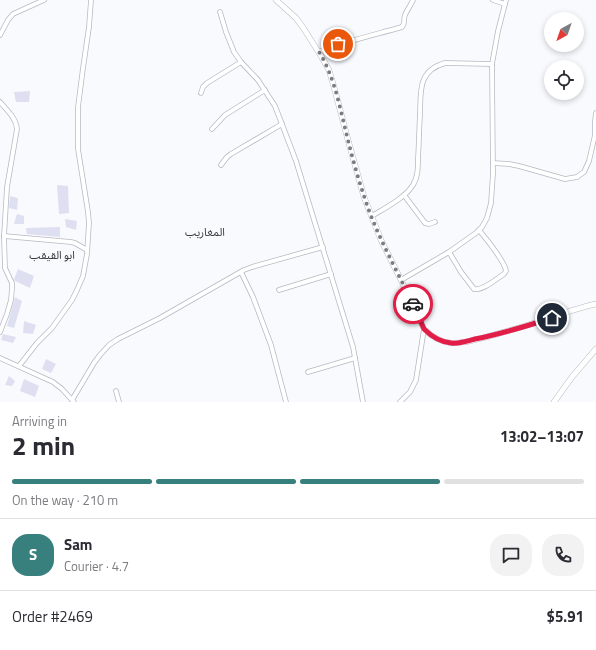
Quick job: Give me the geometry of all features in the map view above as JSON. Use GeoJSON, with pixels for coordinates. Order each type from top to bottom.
{"type":"FeatureCollection","features":[{"type":"Feature","properties":{"kind":"street"},"geometry":{"type":"LineString","coordinates":[[0,35],[5,24],[13,14],[44,0]]}},
{"type":"Feature","properties":{"kind":"street"},"geometry":{"type":"LineString","coordinates":[[19,366],[37,343],[52,328],[72,300],[83,276],[88,250],[89,231],[88,212],[78,149],[78,107],[89,27],[91,0]]}},
{"type":"Feature","properties":{"kind":"street"},"geometry":{"type":"LineString","coordinates":[[276,0],[296,18],[319,52],[329,70],[364,197],[381,240],[424,329],[430,335],[449,343],[457,343],[512,330],[596,304]]}},
{"type":"Feature","properties":{"kind":"street"},"geometry":{"type":"LineString","coordinates":[[319,52],[338,44],[402,27],[405,23],[405,15],[413,0]]}},
{"type":"Feature","properties":{"kind":"street"},"geometry":{"type":"LineString","coordinates":[[401,280],[449,252],[479,230],[487,218],[491,203],[493,164],[492,64],[498,31],[506,2],[493,0]]}},
{"type":"Feature","properties":{"kind":"street"},"geometry":{"type":"LineString","coordinates":[[220,12],[234,52],[258,80],[275,106],[296,161],[353,348],[363,402]]}},
{"type":"Feature","properties":{"kind":"street"},"geometry":{"type":"LineString","coordinates":[[201,93],[207,83],[241,62]]}},
{"type":"Feature","properties":{"kind":"street"},"geometry":{"type":"LineString","coordinates":[[372,216],[404,195],[413,185],[417,173],[421,86],[430,70],[445,63],[492,64]]}},
{"type":"Feature","properties":{"kind":"street"},"geometry":{"type":"LineString","coordinates":[[212,128],[225,115],[265,90]]}},
{"type":"Feature","properties":{"kind":"street"},"geometry":{"type":"LineString","coordinates":[[0,102],[11,114],[17,125],[7,187],[4,236],[5,268],[12,284],[12,288],[11,300],[0,332]]}},
{"type":"Feature","properties":{"kind":"street"},"geometry":{"type":"LineString","coordinates":[[493,164],[509,164],[519,166],[565,179],[578,177],[584,172],[589,161],[595,135],[596,113]]}},
{"type":"Feature","properties":{"kind":"street"},"geometry":{"type":"LineString","coordinates":[[221,165],[231,154],[282,124]]}},
{"type":"Feature","properties":{"kind":"street"},"geometry":{"type":"LineString","coordinates":[[404,195],[425,223],[430,224],[435,222]]}},
{"type":"Feature","properties":{"kind":"street"},"geometry":{"type":"LineString","coordinates":[[449,252],[461,272],[476,290],[481,289],[504,274],[506,268],[479,230]]}},
{"type":"Feature","properties":{"kind":"street"},"geometry":{"type":"LineString","coordinates":[[4,236],[71,242],[88,250]]}},
{"type":"Feature","properties":{"kind":"street"},"geometry":{"type":"LineString","coordinates":[[0,358],[54,382],[73,401],[94,363],[109,345],[118,339],[160,318],[252,267],[323,247]]}},
{"type":"Feature","properties":{"kind":"street"},"geometry":{"type":"LineString","coordinates":[[241,272],[253,297],[271,345],[286,402]]}},
{"type":"Feature","properties":{"kind":"street"},"geometry":{"type":"LineString","coordinates":[[279,290],[331,274]]}},
{"type":"Feature","properties":{"kind":"street"},"geometry":{"type":"LineString","coordinates":[[400,402],[410,392],[416,380],[424,329]]}},
{"type":"Feature","properties":{"kind":"street"},"geometry":{"type":"LineString","coordinates":[[554,402],[572,377],[596,349]]}},
{"type":"Feature","properties":{"kind":"street"},"geometry":{"type":"LineString","coordinates":[[308,372],[355,358]]}},
{"type":"Feature","properties":{"kind":"street"},"geometry":{"type":"LineString","coordinates":[[116,391],[119,402]]}},
{"type":"Feature","properties":{"kind":"building"},"geometry":{"type":"Polygon","coordinates":[[[30,91],[29,102],[16,102],[14,92],[30,91]]]}},
{"type":"Feature","properties":{"kind":"building"},"geometry":{"type":"Polygon","coordinates":[[[57,185],[68,186],[69,213],[59,214],[57,185]]]}},
{"type":"Feature","properties":{"kind":"building"},"geometry":{"type":"Polygon","coordinates":[[[10,196],[18,198],[17,210],[9,208],[10,196]]]}},
{"type":"Feature","properties":{"kind":"building"},"geometry":{"type":"Polygon","coordinates":[[[17,214],[24,216],[24,224],[14,224],[17,214]]]}},
{"type":"Feature","properties":{"kind":"building"},"geometry":{"type":"Polygon","coordinates":[[[65,219],[77,221],[76,230],[66,227],[65,219]]]}},
{"type":"Feature","properties":{"kind":"building"},"geometry":{"type":"Polygon","coordinates":[[[60,227],[60,237],[27,234],[26,228],[60,227]]]}},
{"type":"Feature","properties":{"kind":"building"},"geometry":{"type":"Polygon","coordinates":[[[18,269],[34,276],[30,288],[15,281],[14,279],[18,269]]]}},
{"type":"Feature","properties":{"kind":"building"},"geometry":{"type":"Polygon","coordinates":[[[15,297],[22,301],[14,328],[7,326],[15,297]]]}},
{"type":"Feature","properties":{"kind":"building"},"geometry":{"type":"Polygon","coordinates":[[[24,321],[36,325],[33,334],[23,333],[24,321]]]}},
{"type":"Feature","properties":{"kind":"building"},"geometry":{"type":"Polygon","coordinates":[[[3,334],[16,337],[13,343],[1,340],[3,334]]]}},
{"type":"Feature","properties":{"kind":"building"},"geometry":{"type":"Polygon","coordinates":[[[46,359],[56,364],[51,373],[42,369],[46,359]]]}},
{"type":"Feature","properties":{"kind":"building"},"geometry":{"type":"Polygon","coordinates":[[[9,376],[15,381],[12,386],[5,385],[9,376]]]}},
{"type":"Feature","properties":{"kind":"building"},"geometry":{"type":"Polygon","coordinates":[[[24,379],[39,386],[35,397],[20,391],[24,379]]]}},
{"type":"Feature","properties":{"kind":"way so far"},"geometry":{"type":"LineString","coordinates":[[338,44],[319,52],[329,70],[364,197],[388,256],[413,304]]}},
{"type":"Feature","properties":{"kind":"district","name":"المغاريب"},"geometry":{"type":"Point","coordinates":[205,232]}},
{"type":"Feature","properties":{"kind":"district","name":"ابو القيقب"},"geometry":{"type":"Point","coordinates":[52,255]}},
{"type":"Feature","properties":{"kind":"route"},"geometry":{"type":"LineString","coordinates":[[413,304],[424,329],[430,335],[449,343],[481,338],[552,318]]}}]}
